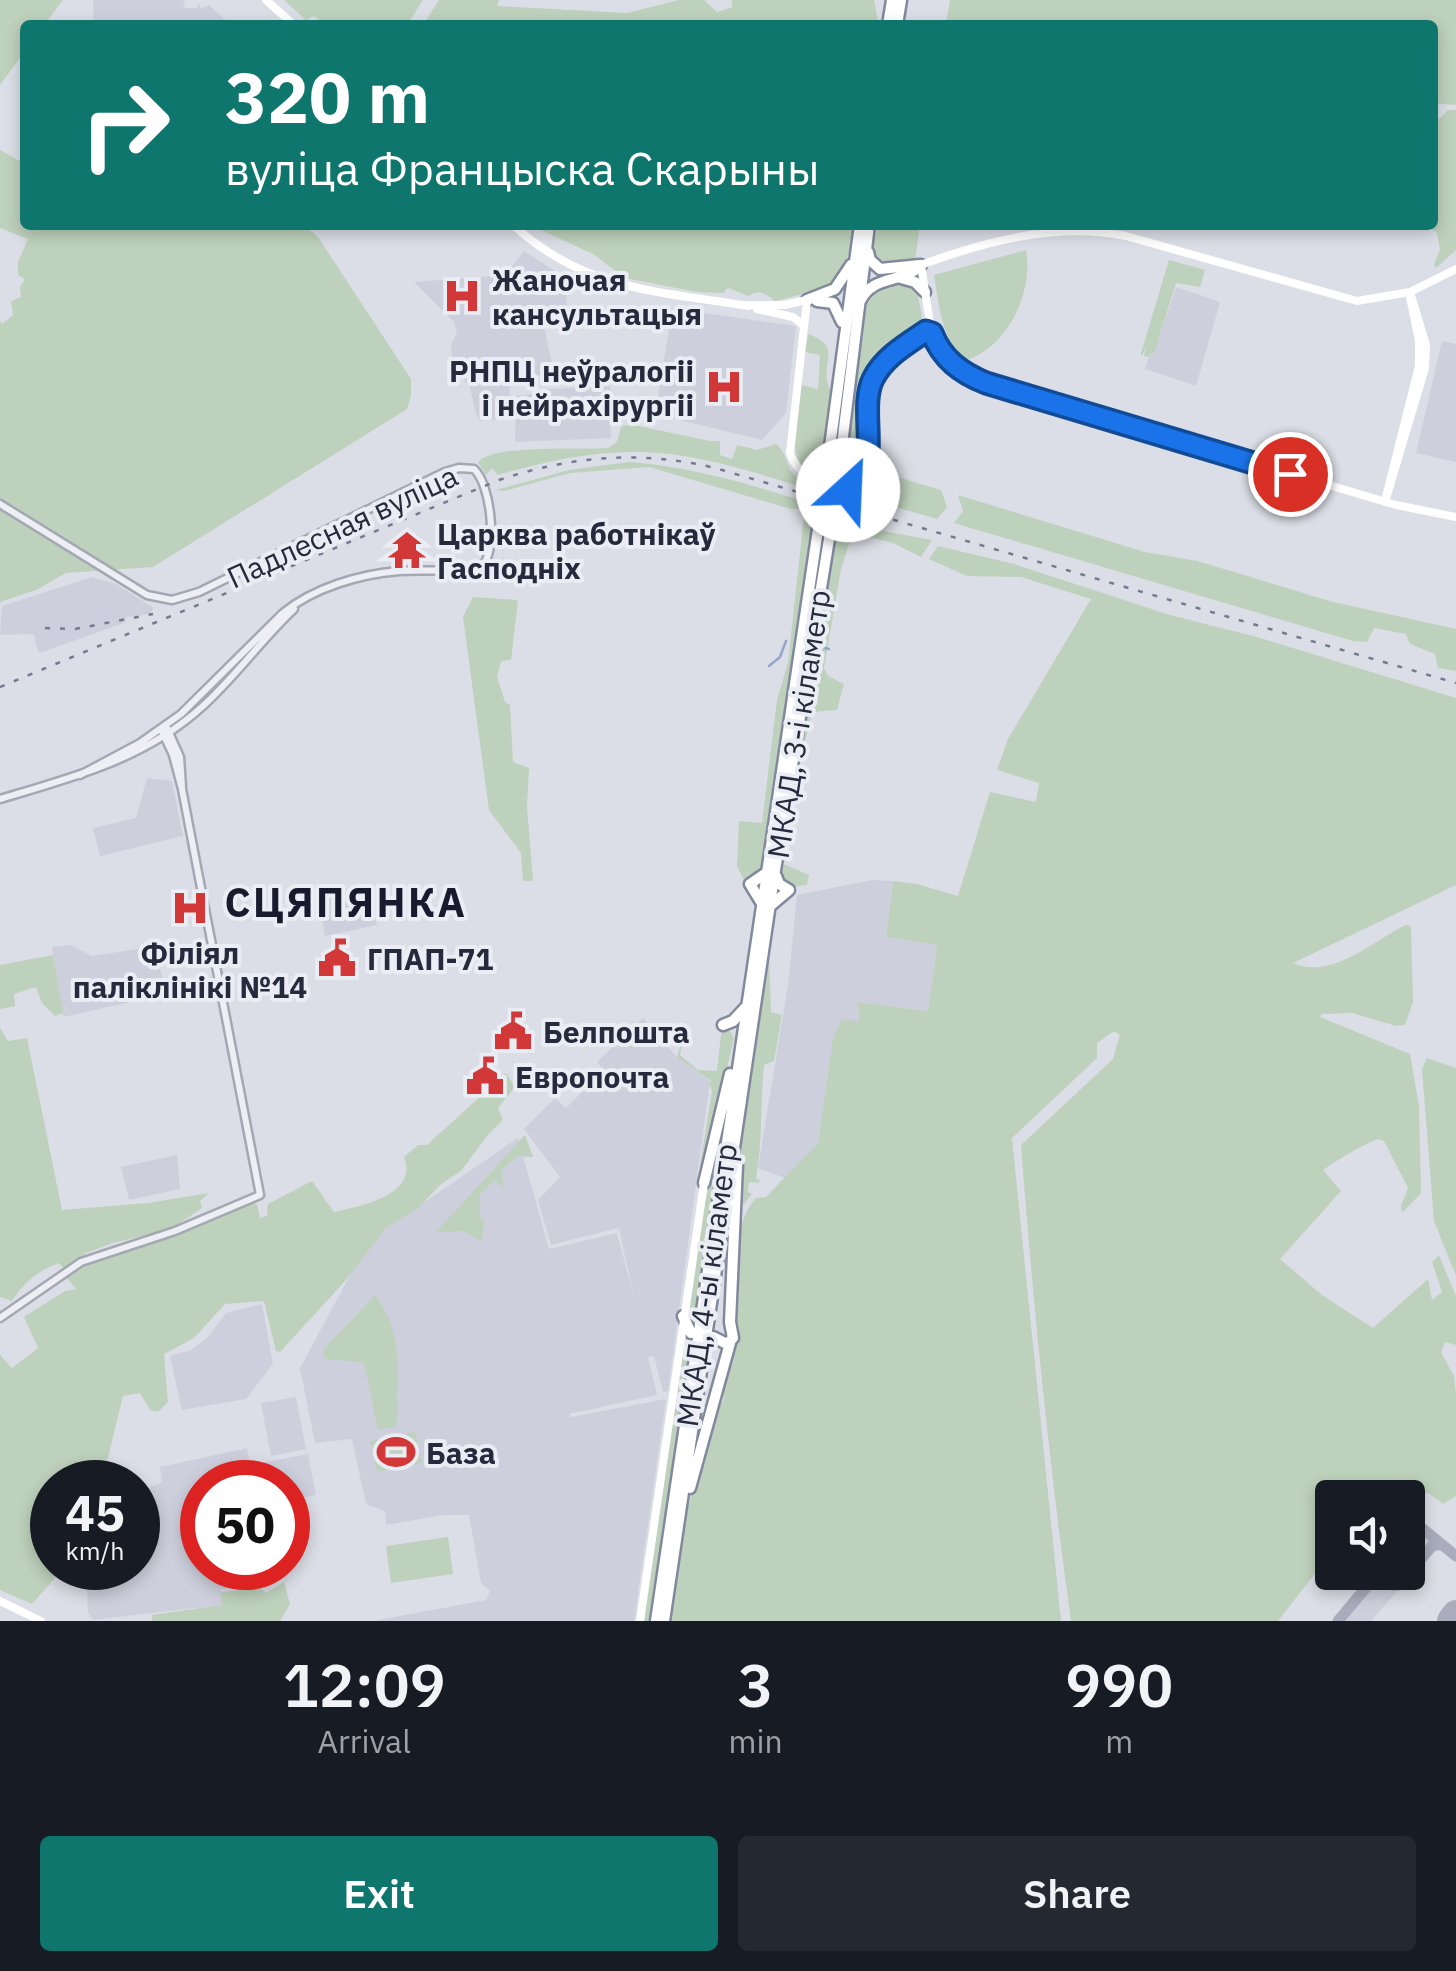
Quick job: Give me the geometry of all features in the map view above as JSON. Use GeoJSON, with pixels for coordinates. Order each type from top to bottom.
{"type":"FeatureCollection","features":[{"type":"Feature","properties":{"kind":"highway"},"geometry":{"type":"LineString","coordinates":[[842,396],[844,333],[859,230]]}},
{"type":"Feature","properties":{"kind":"highway"},"geometry":{"type":"LineString","coordinates":[[868,231],[870,260],[880,270],[921,265]]}},
{"type":"Feature","properties":{"kind":"highway"},"geometry":{"type":"LineString","coordinates":[[842,396],[868,231]]}},
{"type":"Feature","properties":{"kind":"highway"},"geometry":{"type":"LineString","coordinates":[[807,302],[835,289],[854,260]]}},
{"type":"Feature","properties":{"kind":"highway"},"geometry":{"type":"LineString","coordinates":[[858,306],[871,286],[915,271],[921,265]]}},
{"type":"Feature","properties":{"kind":"highway"},"geometry":{"type":"LineString","coordinates":[[895,278],[908,279],[925,292]]}},
{"type":"Feature","properties":{"kind":"highway"},"geometry":{"type":"LineString","coordinates":[[807,302],[833,303],[844,333]]}},
{"type":"Feature","properties":{"kind":"highway","name":"МКАД, 3-і кіламетр"},"geometry":{"type":"LineString","coordinates":[[752,990],[842,396]]}},
{"type":"Feature","properties":{"kind":"highway"},"geometry":{"type":"LineString","coordinates":[[771,871],[779,884],[790,890],[766,905],[750,884],[771,871]]}},
{"type":"Feature","properties":{"kind":"highway","name":"МКАД, 4-ы кіламетр"},"geometry":{"type":"LineString","coordinates":[[705,1321],[745,1008],[752,990]]}},
{"type":"Feature","properties":{"kind":"highway","name":"МКАД, 4-ы кіламетр"},"geometry":{"type":"LineString","coordinates":[[666,1581],[738,1124],[752,990]]}},
{"type":"Feature","properties":{"kind":"highway"},"geometry":{"type":"LineString","coordinates":[[704,1183],[741,1040],[723,1025],[734,1021],[745,1008]]}},
{"type":"Feature","properties":{"kind":"highway"},"geometry":{"type":"LineString","coordinates":[[678,1532],[730,1322],[738,1124]]}},
{"type":"Feature","properties":{"kind":"highway"},"geometry":{"type":"LineString","coordinates":[[683,1316],[684,1335]]}},
{"type":"Feature","properties":{"kind":"highway","name":"МКАД, 4-ы кіламетр"},"geometry":{"type":"LineString","coordinates":[[666,1581],[678,1532],[700,1352]]}},
{"type":"Feature","properties":{"kind":"highway"},"geometry":{"type":"LineString","coordinates":[[656,1621],[666,1581]]}},
{"type":"Feature","properties":{"kind":"highway"},"geometry":{"type":"LineString","coordinates":[[664,1621],[666,1581]]}},
{"type":"Feature","properties":{"kind":"main road"},"geometry":{"type":"LineString","coordinates":[[266,0],[288,20]]}},
{"type":"Feature","properties":{"kind":"main road"},"geometry":{"type":"LineString","coordinates":[[520,230],[560,261],[612,283],[646,292],[747,306],[793,317],[805,327]]}},
{"type":"Feature","properties":{"kind":"main road"},"geometry":{"type":"LineString","coordinates":[[1456,270],[1410,292],[1357,300],[1190,252],[1094,230],[1055,230],[1019,237],[921,265],[930,329],[941,351],[960,371],[986,383],[1386,502],[1456,517]]}},
{"type":"Feature","properties":{"kind":"main road"},"geometry":{"type":"LineString","coordinates":[[1386,502],[1386,487],[1419,366],[1419,341],[1410,292]]}},
{"type":"Feature","properties":{"kind":"main road"},"geometry":{"type":"LineString","coordinates":[[747,306],[807,302],[791,459],[807,480],[841,491],[858,486],[867,469],[868,398],[872,382],[891,357],[930,329]]}},
{"type":"Feature","properties":{"kind":"main road"},"geometry":{"type":"LineString","coordinates":[[683,1316],[704,1183]]}},
{"type":"Feature","properties":{"kind":"main road"},"geometry":{"type":"LineString","coordinates":[[640,1621],[684,1335]]}},
{"type":"Feature","properties":{"kind":"main road"},"geometry":{"type":"LineString","coordinates":[[0,1601],[41,1621]]}},
{"type":"Feature","properties":{"kind":"street","name":"Падлесная вуліца"},"geometry":{"type":"LineString","coordinates":[[0,504],[156,599],[184,598],[445,472],[464,468],[478,472],[487,492],[490,548],[484,564],[364,577],[306,598],[216,694],[165,731]]}},
{"type":"Feature","properties":{"kind":"street"},"geometry":{"type":"LineString","coordinates":[[0,800],[112,764],[165,731],[182,789],[260,1195],[81,1262],[0,1318]]}},
{"type":"Feature","properties":{"kind":"shaded area"},"geometry":{"type":"Polygon","coordinates":[[[93,0],[183,0],[185,8],[196,8],[200,3],[200,8],[209,5],[225,20],[94,20],[93,0]]]}},
{"type":"Feature","properties":{"kind":"shaded area"},"geometry":{"type":"Polygon","coordinates":[[[524,251],[563,276],[570,323],[544,326],[554,374],[516,378],[509,384],[512,417],[480,421],[470,388],[453,365],[451,345],[457,333],[454,322],[414,282],[505,275],[524,251]]]}},
{"type":"Feature","properties":{"kind":"shaded area"},"geometry":{"type":"Polygon","coordinates":[[[1176,287],[1220,302],[1196,386],[1145,369],[1176,287]]]}},
{"type":"Feature","properties":{"kind":"shaded area","name":"РНПЦ неўралогіі і нейрахірургіі"},"geometry":{"type":"Polygon","coordinates":[[[704,313],[796,326],[786,413],[762,440],[655,414],[671,318],[696,322],[704,313]]]}},
{"type":"Feature","properties":{"kind":"shaded area"},"geometry":{"type":"Polygon","coordinates":[[[1442,341],[1456,344],[1456,462],[1416,453],[1442,341]]]}},
{"type":"Feature","properties":{"kind":"shaded area"},"geometry":{"type":"Polygon","coordinates":[[[610,386],[611,438],[515,442],[516,396],[534,390],[610,386]]]}},
{"type":"Feature","properties":{"kind":"shaded area"},"geometry":{"type":"Polygon","coordinates":[[[92,577],[116,584],[154,608],[149,614],[126,617],[126,622],[39,653],[34,634],[0,635],[2,606],[92,577]]]}},
{"type":"Feature","properties":{"kind":"shaded area"},"geometry":{"type":"Polygon","coordinates":[[[147,778],[172,781],[183,836],[100,856],[93,828],[136,818],[147,778]]]}},
{"type":"Feature","properties":{"kind":"shaded area"},"geometry":{"type":"Polygon","coordinates":[[[872,880],[893,881],[886,937],[937,945],[928,1011],[858,1002],[859,1021],[833,1037],[818,1143],[785,1178],[758,1168],[788,985],[797,895],[872,880]]]}},
{"type":"Feature","properties":{"kind":"shaded area"},"geometry":{"type":"Polygon","coordinates":[[[368,888],[377,925],[325,936],[317,892],[368,888]]]}},
{"type":"Feature","properties":{"kind":"shaded area"},"geometry":{"type":"Polygon","coordinates":[[[71,945],[92,956],[144,948],[159,964],[166,994],[63,1017],[52,947],[71,945]]]}},
{"type":"Feature","properties":{"kind":"shaded area"},"geometry":{"type":"Polygon","coordinates":[[[643,1018],[677,1057],[710,1081],[668,1391],[663,1392],[654,1356],[648,1357],[657,1395],[569,1414],[571,1417],[666,1399],[634,1621],[373,1621],[486,1600],[490,1591],[481,1583],[469,1515],[443,1515],[386,1525],[385,1511],[366,1504],[352,1439],[315,1443],[300,1368],[369,1240],[518,1138],[549,1249],[617,1233],[634,1298],[619,1228],[551,1245],[538,1200],[560,1177],[524,1129],[555,1098],[566,1108],[604,1070],[597,1062],[643,1018]]]}},
{"type":"Feature","properties":{"kind":"shaded area"},"geometry":{"type":"Polygon","coordinates":[[[177,1155],[180,1189],[129,1200],[121,1167],[177,1155]]]}},
{"type":"Feature","properties":{"kind":"shaded area"},"geometry":{"type":"Polygon","coordinates":[[[262,1304],[273,1364],[246,1399],[182,1410],[170,1356],[191,1350],[207,1338],[226,1313],[262,1304]]]}},
{"type":"Feature","properties":{"kind":"shaded area"},"geometry":{"type":"Polygon","coordinates":[[[296,1397],[306,1449],[271,1456],[261,1403],[296,1397]]]}},
{"type":"Feature","properties":{"kind":"shaded area"},"geometry":{"type":"Polygon","coordinates":[[[247,1448],[249,1460],[192,1460],[247,1448]]]}},
{"type":"Feature","properties":{"kind":"shaded area"},"geometry":{"type":"Polygon","coordinates":[[[308,1454],[309,1460],[276,1460],[308,1454]]]}},
{"type":"Feature","properties":{"kind":"shaded area"},"geometry":{"type":"Polygon","coordinates":[[[180,1463],[180,1590],[221,1590],[221,1605],[93,1620],[88,1613],[87,1590],[160,1590],[160,1467],[180,1463]]]}},
{"type":"Feature","properties":{"kind":"shaded area"},"geometry":{"type":"Polygon","coordinates":[[[310,1464],[316,1495],[310,1496],[310,1464]]]}},
{"type":"Feature","properties":{"kind":"shaded area"},"geometry":{"type":"Polygon","coordinates":[[[1425,1526],[1452,1549],[1448,1554],[1438,1550],[1425,1559],[1425,1526]]]}},
{"type":"Feature","properties":{"kind":"shaded area"},"geometry":{"type":"Polygon","coordinates":[[[1360,1590],[1398,1590],[1371,1621],[1334,1621],[1360,1590]]]}},
{"type":"Feature","properties":{"kind":"green space"},"geometry":{"type":"Polygon","coordinates":[[[0,0],[63,0],[48,20],[20,20],[20,58],[0,85],[0,0]]]}},
{"type":"Feature","properties":{"kind":"green space"},"geometry":{"type":"Polygon","coordinates":[[[284,0],[423,0],[410,20],[320,20],[314,16],[306,20],[284,0]]]}},
{"type":"Feature","properties":{"kind":"green space"},"geometry":{"type":"Polygon","coordinates":[[[439,0],[499,0],[497,6],[627,13],[679,0],[704,0],[717,12],[732,7],[732,0],[874,0],[878,20],[426,20],[439,0]]]}},
{"type":"Feature","properties":{"kind":"green space"},"geometry":{"type":"Polygon","coordinates":[[[950,0],[1456,0],[1456,105],[1438,103],[1438,20],[947,20],[950,0]]]}},
{"type":"Feature","properties":{"kind":"green space"},"geometry":{"type":"Polygon","coordinates":[[[1448,110],[1456,110],[1456,250],[1436,268],[1440,250],[1437,233],[1432,230],[1438,230],[1439,119],[1448,110]]]}},
{"type":"Feature","properties":{"kind":"green space"},"geometry":{"type":"Polygon","coordinates":[[[0,150],[20,161],[20,230],[310,230],[411,379],[407,409],[153,567],[66,573],[36,590],[0,602],[0,321],[2,324],[13,315],[11,301],[21,297],[20,287],[25,279],[18,275],[18,262],[28,239],[0,228],[0,150]]]}},
{"type":"Feature","properties":{"kind":"green space"},"geometry":{"type":"Polygon","coordinates":[[[541,230],[852,230],[844,272],[832,285],[806,299],[803,294],[775,301],[762,293],[748,296],[728,288],[723,293],[697,292],[625,278],[593,254],[541,230]]]}},
{"type":"Feature","properties":{"kind":"green space"},"geometry":{"type":"Polygon","coordinates":[[[877,230],[919,230],[915,261],[880,267],[870,252],[877,230]]]}},
{"type":"Feature","properties":{"kind":"green space"},"geometry":{"type":"Polygon","coordinates":[[[1026,250],[1026,284],[1014,317],[993,345],[963,361],[946,331],[934,275],[1026,250]]]}},
{"type":"Feature","properties":{"kind":"green space"},"geometry":{"type":"Polygon","coordinates":[[[1169,260],[1205,270],[1200,287],[1176,283],[1154,354],[1144,356],[1146,346],[1142,356],[1141,353],[1169,260]]]}},
{"type":"Feature","properties":{"kind":"green space"},"geometry":{"type":"Polygon","coordinates":[[[905,282],[917,289],[923,324],[876,364],[864,404],[861,473],[855,483],[841,487],[858,346],[862,345],[866,308],[860,332],[862,302],[872,290],[866,301],[876,289],[905,282]]]}},
{"type":"Feature","properties":{"kind":"green space"},"geometry":{"type":"Polygon","coordinates":[[[808,334],[827,348],[827,380],[832,395],[820,480],[800,463],[794,439],[801,385],[818,389],[820,355],[805,352],[808,334]]]}},
{"type":"Feature","properties":{"kind":"green space"},"geometry":{"type":"Polygon","coordinates":[[[629,424],[720,441],[720,455],[732,459],[737,445],[757,450],[776,444],[803,483],[870,505],[870,509],[756,473],[668,454],[585,455],[497,475],[492,468],[486,475],[478,462],[487,456],[518,450],[608,448],[617,442],[621,427],[629,424]]]}},
{"type":"Feature","properties":{"kind":"green space"},"geometry":{"type":"Polygon","coordinates":[[[629,462],[721,477],[870,522],[867,528],[932,540],[921,557],[893,543],[866,536],[840,515],[815,508],[791,509],[649,467],[570,473],[496,490],[569,470],[629,462]]]}},
{"type":"Feature","properties":{"kind":"green space"},"geometry":{"type":"Polygon","coordinates":[[[878,471],[941,490],[947,507],[937,519],[861,497],[874,486],[878,471]]]}},
{"type":"Feature","properties":{"kind":"green space"},"geometry":{"type":"Polygon","coordinates":[[[958,495],[1145,552],[1197,561],[1333,602],[1456,629],[1456,671],[1438,668],[1435,654],[1410,644],[1406,634],[1374,628],[1367,642],[1353,641],[954,523],[963,511],[958,495]]]}},
{"type":"Feature","properties":{"kind":"green space"},"geometry":{"type":"Polygon","coordinates":[[[813,514],[814,536],[760,874],[745,882],[737,866],[739,821],[762,823],[777,700],[788,663],[804,516],[813,514]]]}},
{"type":"Feature","properties":{"kind":"green space"},"geometry":{"type":"Polygon","coordinates":[[[853,532],[841,569],[824,668],[828,676],[844,684],[837,710],[812,712],[784,864],[809,875],[807,885],[791,887],[783,884],[780,866],[834,534],[853,532]]]}},
{"type":"Feature","properties":{"kind":"green space"},"geometry":{"type":"Polygon","coordinates":[[[938,546],[1014,564],[1170,615],[1257,637],[1456,698],[1456,885],[1293,963],[1322,967],[1337,963],[1406,925],[1411,926],[1413,1002],[1405,1025],[1352,1013],[1320,1017],[1410,1054],[1419,1106],[1421,1193],[1402,1213],[1408,1188],[1384,1141],[1371,1142],[1323,1170],[1341,1191],[1280,1259],[1323,1296],[1373,1328],[1428,1279],[1432,1300],[1442,1292],[1432,1262],[1439,1255],[1456,1296],[1456,1345],[1445,1342],[1441,1352],[1454,1376],[1456,1395],[1456,1496],[1443,1504],[1425,1494],[1425,1480],[1315,1480],[1315,1573],[1278,1621],[1071,1621],[1042,1383],[1021,1145],[1113,1059],[1120,1035],[1114,1031],[1097,1043],[1097,1058],[1012,1138],[1061,1621],[670,1621],[684,1521],[718,1403],[724,1397],[721,1393],[730,1345],[736,1248],[747,1212],[756,1198],[766,1197],[818,1143],[833,1037],[842,1020],[859,1021],[858,1002],[928,1011],[937,945],[886,937],[893,881],[958,896],[990,792],[1036,802],[1039,783],[997,770],[1008,739],[1091,599],[1021,577],[967,576],[929,559],[938,546]]]}},
{"type":"Feature","properties":{"kind":"green space"},"geometry":{"type":"Polygon","coordinates":[[[473,597],[518,600],[511,660],[501,661],[497,677],[505,702],[510,705],[513,762],[529,768],[527,806],[533,881],[523,881],[521,853],[489,810],[463,617],[473,597]]]}},
{"type":"Feature","properties":{"kind":"green space"},"geometry":{"type":"Polygon","coordinates":[[[53,955],[63,1013],[55,1016],[42,1003],[36,987],[14,994],[15,1006],[0,1009],[0,965],[53,955]]]}},
{"type":"Feature","properties":{"kind":"green space"},"geometry":{"type":"Polygon","coordinates":[[[769,956],[771,1012],[782,1015],[774,1061],[764,1065],[756,1178],[760,1180],[749,1182],[748,1192],[752,1194],[739,1210],[744,1113],[769,956]]]}},
{"type":"Feature","properties":{"kind":"green space"},"geometry":{"type":"Polygon","coordinates":[[[0,1028],[8,1041],[27,1038],[62,1210],[209,1193],[200,1201],[202,1208],[171,1229],[113,1243],[86,1253],[64,1268],[58,1263],[32,1278],[12,1301],[0,1297],[0,1028]]]}},
{"type":"Feature","properties":{"kind":"green space"},"geometry":{"type":"Polygon","coordinates":[[[725,1030],[734,1038],[704,1167],[700,1166],[711,1081],[677,1057],[682,1041],[696,1038],[682,1044],[680,1055],[698,1070],[717,1071],[721,1034],[725,1030]]]}},
{"type":"Feature","properties":{"kind":"green space"},"geometry":{"type":"Polygon","coordinates":[[[1427,1058],[1456,1068],[1456,1276],[1434,1221],[1422,1069],[1427,1058]]]}},
{"type":"Feature","properties":{"kind":"green space"},"geometry":{"type":"Polygon","coordinates":[[[506,1073],[515,1087],[498,1108],[503,1120],[461,1171],[441,1184],[418,1208],[386,1228],[346,1280],[280,1352],[276,1351],[264,1301],[225,1304],[194,1338],[164,1354],[168,1402],[158,1412],[150,1410],[140,1393],[123,1396],[107,1460],[30,1460],[30,1590],[44,1590],[32,1604],[0,1590],[0,1355],[12,1368],[38,1348],[24,1317],[65,1291],[76,1289],[66,1277],[86,1264],[251,1202],[257,1204],[260,1218],[267,1216],[268,1204],[312,1181],[334,1212],[385,1196],[403,1181],[404,1157],[418,1145],[427,1145],[506,1073]]]}},
{"type":"Feature","properties":{"kind":"green space"},"geometry":{"type":"Polygon","coordinates":[[[728,1097],[695,1322],[686,1318],[728,1097]]]}},
{"type":"Feature","properties":{"kind":"green space"},"geometry":{"type":"Polygon","coordinates":[[[525,1135],[533,1157],[518,1156],[502,1170],[503,1188],[495,1180],[480,1194],[482,1242],[464,1231],[436,1232],[525,1135]]]}},
{"type":"Feature","properties":{"kind":"green space"},"geometry":{"type":"Polygon","coordinates":[[[375,1295],[393,1331],[398,1369],[397,1423],[395,1427],[378,1430],[362,1362],[325,1359],[323,1350],[375,1295]]]}},
{"type":"Feature","properties":{"kind":"green space"},"geometry":{"type":"Polygon","coordinates":[[[693,1337],[685,1343],[691,1347],[652,1621],[644,1621],[682,1343],[693,1337]]]}},
{"type":"Feature","properties":{"kind":"green space","name":"База"},"geometry":{"type":"Polygon","coordinates":[[[415,1432],[422,1463],[377,1472],[370,1441],[415,1432]]]}},
{"type":"Feature","properties":{"kind":"green space"},"geometry":{"type":"Polygon","coordinates":[[[448,1537],[453,1574],[391,1583],[386,1546],[448,1537]]]}},
{"type":"Feature","properties":{"kind":"green space"},"geometry":{"type":"Polygon","coordinates":[[[286,1590],[290,1604],[280,1621],[152,1621],[152,1615],[221,1605],[221,1592],[286,1590]]]}},
{"type":"Feature","properties":{"kind":"waterway"},"geometry":{"type":"LineString","coordinates":[[877,523],[882,521]]}},
{"type":"Feature","properties":{"kind":"waterway"},"geometry":{"type":"LineString","coordinates":[[769,666],[780,657],[786,641]]}},
{"type":"Feature","properties":{"kind":"waterway"},"geometry":{"type":"LineString","coordinates":[[825,648],[829,649]]}},
{"type":"Feature","properties":{"kind":"taxiway"},"geometry":{"type":"LineString","coordinates":[[1425,1531],[1456,1556]]}},
{"type":"Feature","properties":{"kind":"taxiway"},"geometry":{"type":"LineString","coordinates":[[1425,1554],[1432,1546],[1441,1544]]}},
{"type":"Feature","properties":{"kind":"taxiway"},"geometry":{"type":"LineString","coordinates":[[1338,1621],[1364,1590]]}},
{"type":"Feature","properties":{"kind":"runway"},"geometry":{"type":"LineString","coordinates":[[1451,1621],[1456,1614]]}},
{"type":"Feature","properties":{"kind":"railway"},"geometry":{"type":"LineString","coordinates":[[0,687],[499,480],[553,465],[606,458],[660,459],[715,468],[1456,683]]}},
{"type":"Feature","properties":{"kind":"railway"},"geometry":{"type":"LineString","coordinates":[[45,628],[75,629],[153,614]]}},
{"type":"Feature","properties":{"kind":"place","name":"Жаночая кансультацыя"},"geometry":{"type":"Point","coordinates":[462,296]}},
{"type":"Feature","properties":{"kind":"place","name":"РНПЦ неўралогіі і нейрахірургіі"},"geometry":{"type":"Point","coordinates":[724,387]}},
{"type":"Feature","properties":{"kind":"place","name":"Царква работнікаў Гасподніх"},"geometry":{"type":"Point","coordinates":[407,550]}},
{"type":"Feature","properties":{"kind":"place","name":"Філіял паліклінікі №14"},"geometry":{"type":"Point","coordinates":[190,908]}},
{"type":"Feature","properties":{"kind":"place","name":"ГПАП-71"},"geometry":{"type":"Point","coordinates":[337,958]}},
{"type":"Feature","properties":{"kind":"place","name":"Белпошта"},"geometry":{"type":"Point","coordinates":[513,1031]}},
{"type":"Feature","properties":{"kind":"place","name":"Европочта"},"geometry":{"type":"Point","coordinates":[485,1076]}},
{"type":"Feature","properties":{"kind":"place","name":"База"},"geometry":{"type":"Point","coordinates":[396,1452]}},
{"type":"Feature","properties":{"kind":"district","name":"СЦЯПЯНКА"},"geometry":{"type":"Point","coordinates":[346,902]}},
{"type":"Feature","properties":{"kind":"route"},"geometry":{"type":"LineString","coordinates":[[848,490],[861,482],[867,469],[868,398],[872,382],[891,357],[926,331],[932,333],[941,351],[960,371],[986,383],[1290,474]]}}]}
